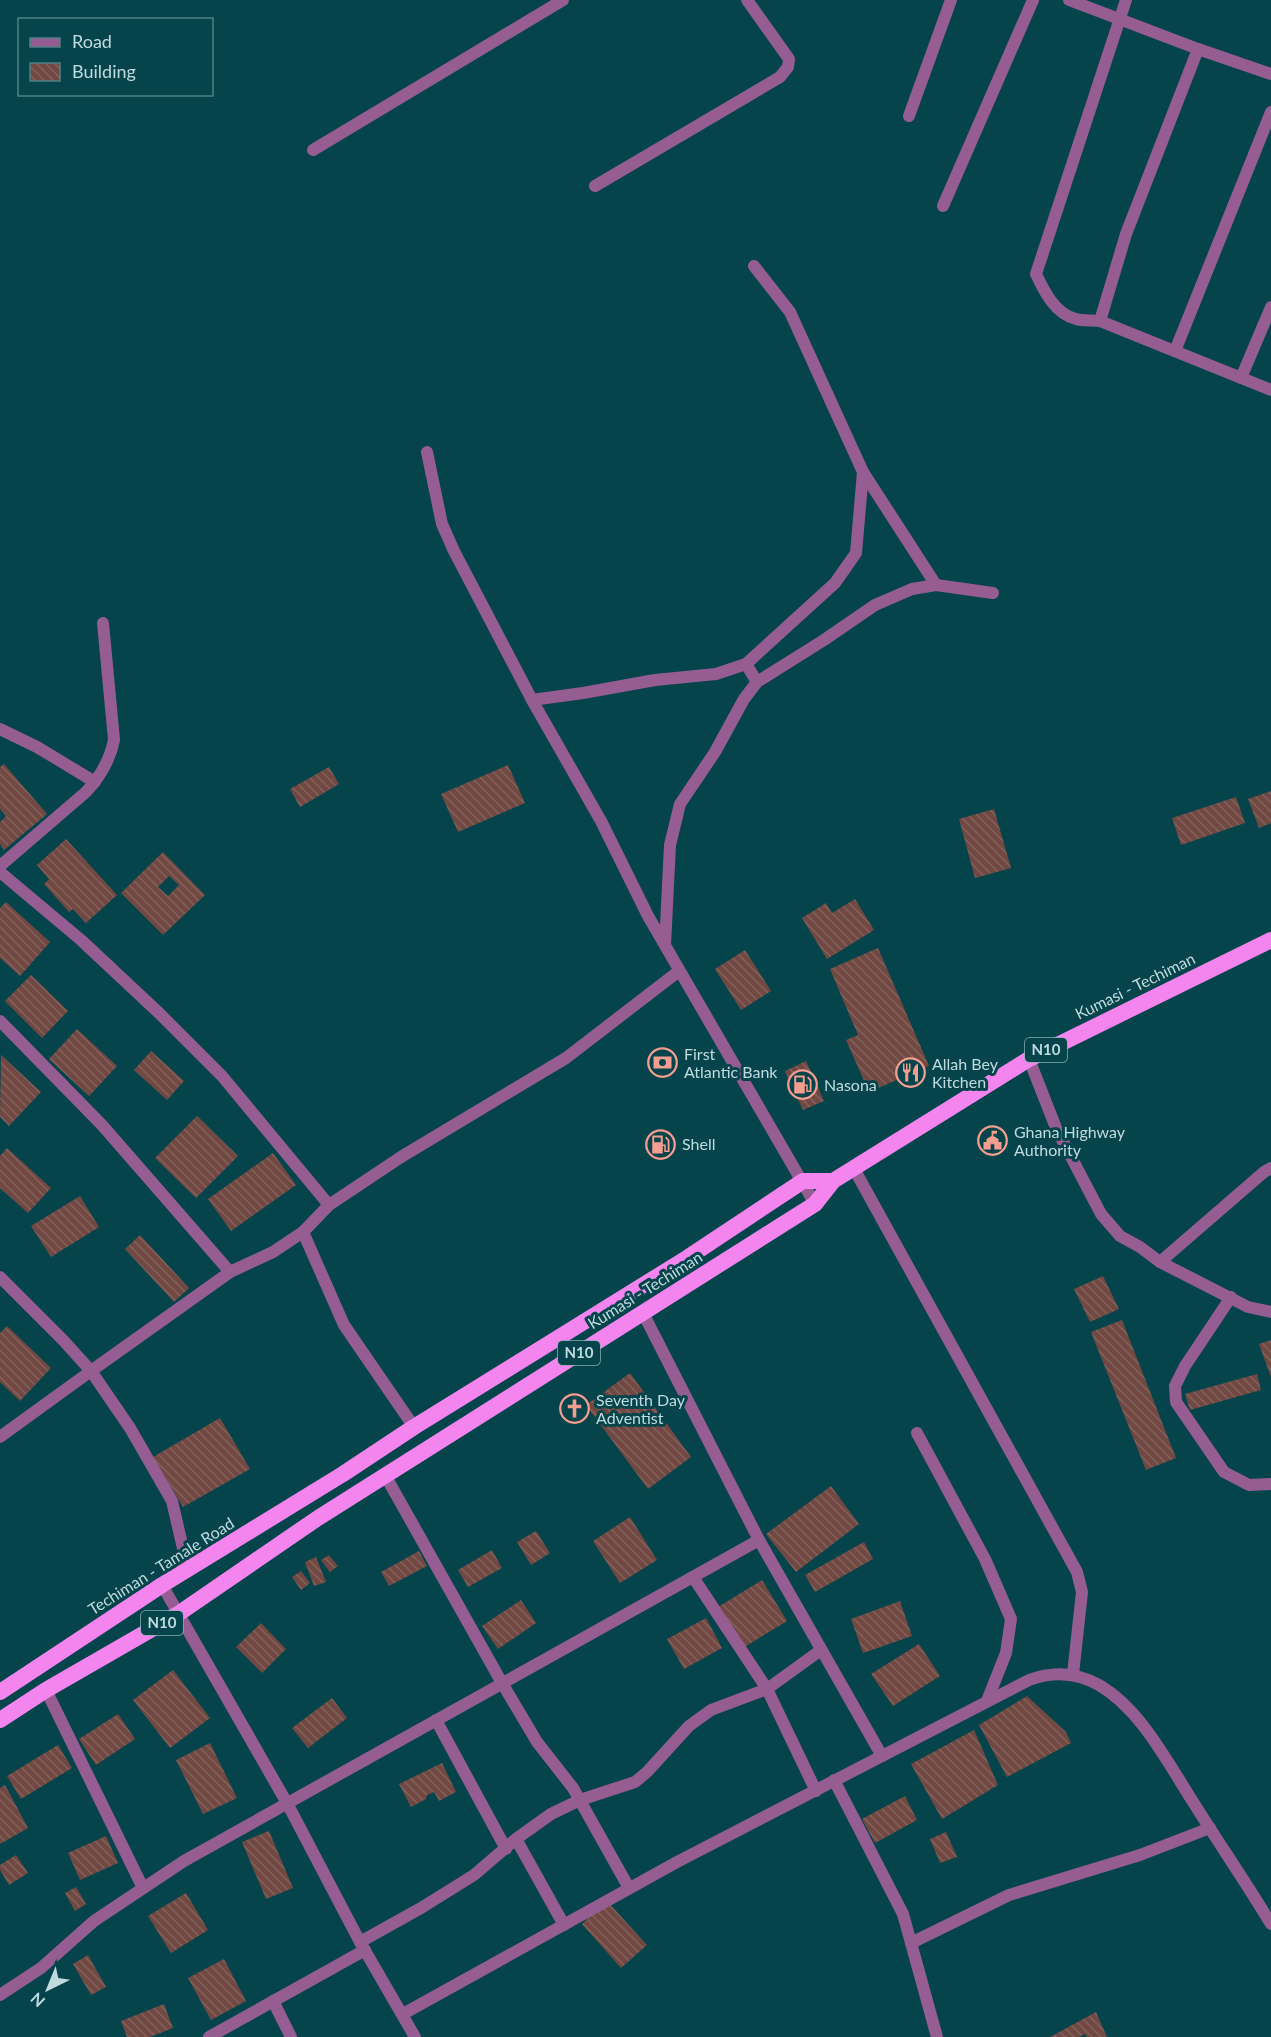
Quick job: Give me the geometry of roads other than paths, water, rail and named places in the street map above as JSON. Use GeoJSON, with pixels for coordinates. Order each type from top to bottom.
{"type":"FeatureCollection","features":[{"type":"Feature","properties":{"kind":"highway","name":"Kumasi - Techiman"},"geometry":{"type":"LineString","coordinates":[[178,1614],[318,1518],[815,1204],[833,1180],[853,1167],[1029,1059],[1271,940]]}},
{"type":"Feature","properties":{"kind":"highway"},"geometry":{"type":"LineString","coordinates":[[803,1181],[833,1180]]}},
{"type":"Feature","properties":{"kind":"highway","name":"Kumasi - Techiman"},"geometry":{"type":"LineString","coordinates":[[343,1474],[414,1427],[687,1258],[803,1181]]}},
{"type":"Feature","properties":{"kind":"highway","name":"Techiman - Tamale Road"},"geometry":{"type":"LineString","coordinates":[[4,1689],[162,1586],[343,1474]]}},
{"type":"Feature","properties":{"kind":"highway","name":"N10"},"geometry":{"type":"LineString","coordinates":[[0,1720],[46,1690],[178,1614]]}},
{"type":"Feature","properties":{"kind":"highway"},"geometry":{"type":"LineString","coordinates":[[4,1689],[23,1706]]}},
{"type":"Feature","properties":{"kind":"street"},"geometry":{"type":"LineString","coordinates":[[313,150],[563,0]]}},
{"type":"Feature","properties":{"kind":"street"},"geometry":{"type":"LineString","coordinates":[[595,186],[780,77],[789,67],[789,59],[747,0]]}},
{"type":"Feature","properties":{"kind":"street"},"geometry":{"type":"LineString","coordinates":[[909,116],[951,0]]}},
{"type":"Feature","properties":{"kind":"street"},"geometry":{"type":"LineString","coordinates":[[943,206],[1033,0]]}},
{"type":"Feature","properties":{"kind":"street"},"geometry":{"type":"LineString","coordinates":[[1069,0],[1271,74]]}},
{"type":"Feature","properties":{"kind":"street"},"geometry":{"type":"LineString","coordinates":[[1126,0],[1036,274],[1043,288],[1061,312],[1075,319],[1100,321],[1271,390]]}},
{"type":"Feature","properties":{"kind":"street"},"geometry":{"type":"LineString","coordinates":[[1100,321],[1126,234],[1198,49]]}},
{"type":"Feature","properties":{"kind":"street"},"geometry":{"type":"LineString","coordinates":[[1175,351],[1271,112]]}},
{"type":"Feature","properties":{"kind":"street"},"geometry":{"type":"LineString","coordinates":[[754,266],[790,312],[863,472],[936,585]]}},
{"type":"Feature","properties":{"kind":"street"},"geometry":{"type":"LineString","coordinates":[[1241,378],[1271,306]]}},
{"type":"Feature","properties":{"kind":"street"},"geometry":{"type":"LineString","coordinates":[[428,452],[442,524],[454,551],[665,946],[815,1204]]}},
{"type":"Feature","properties":{"kind":"street"},"geometry":{"type":"LineString","coordinates":[[532,700],[655,680],[716,674],[746,664],[835,583],[856,553],[863,472]]}},
{"type":"Feature","properties":{"kind":"street"},"geometry":{"type":"LineString","coordinates":[[665,946],[670,845],[680,804],[715,752],[744,699],[757,682],[875,605],[912,589],[936,585],[993,593]]}},
{"type":"Feature","properties":{"kind":"street"},"geometry":{"type":"LineString","coordinates":[[0,866],[86,792],[95,782],[111,754],[114,740],[103,622]]}},
{"type":"Feature","properties":{"kind":"street"},"geometry":{"type":"LineString","coordinates":[[746,664],[757,682]]}},
{"type":"Feature","properties":{"kind":"street"},"geometry":{"type":"LineString","coordinates":[[0,729],[37,747],[95,782]]}},
{"type":"Feature","properties":{"kind":"street"},"geometry":{"type":"LineString","coordinates":[[0,872],[81,940],[222,1076],[329,1205]]}},
{"type":"Feature","properties":{"kind":"street"},"geometry":{"type":"LineString","coordinates":[[0,1437],[230,1272],[273,1252],[303,1232],[329,1205],[401,1157],[566,1058],[679,971]]}},
{"type":"Feature","properties":{"kind":"street"},"geometry":{"type":"LineString","coordinates":[[0,1021],[102,1125],[230,1272]]}},
{"type":"Feature","properties":{"kind":"street"},"geometry":{"type":"LineString","coordinates":[[1029,1059],[1056,1128],[1101,1215],[1120,1236],[1160,1262],[1248,1307],[1271,1312]]}},
{"type":"Feature","properties":{"kind":"street"},"geometry":{"type":"LineString","coordinates":[[853,1167],[1077,1572],[1082,1592],[1073,1674]]}},
{"type":"Feature","properties":{"kind":"street"},"geometry":{"type":"LineString","coordinates":[[1160,1262],[1271,1168]]}},
{"type":"Feature","properties":{"kind":"street"},"geometry":{"type":"LineString","coordinates":[[303,1232],[344,1325],[414,1427]]}},
{"type":"Feature","properties":{"kind":"street"},"geometry":{"type":"LineString","coordinates":[[0,1277],[63,1340],[90,1371],[130,1428],[172,1501],[188,1570]]}},
{"type":"Feature","properties":{"kind":"street"},"geometry":{"type":"LineString","coordinates":[[1231,1297],[1185,1366],[1175,1386],[1176,1402],[1224,1472],[1249,1485],[1271,1484]]}},
{"type":"Feature","properties":{"kind":"street"},"geometry":{"type":"LineString","coordinates":[[643,1312],[759,1540],[882,1756]]}},
{"type":"Feature","properties":{"kind":"street"},"geometry":{"type":"LineString","coordinates":[[917,1433],[985,1559],[1011,1619],[1006,1653],[987,1701]]}},
{"type":"Feature","properties":{"kind":"street"},"geometry":{"type":"LineString","coordinates":[[385,1475],[537,1743],[573,1788],[629,1888]]}},
{"type":"Feature","properties":{"kind":"street"},"geometry":{"type":"LineString","coordinates":[[0,1995],[41,1968],[94,1921],[184,1861],[759,1540]]}},
{"type":"Feature","properties":{"kind":"street"},"geometry":{"type":"LineString","coordinates":[[693,1577],[767,1689],[816,1791]]}},
{"type":"Feature","properties":{"kind":"street"},"geometry":{"type":"LineString","coordinates":[[162,1586],[287,1803],[362,1946],[415,2037]]}},
{"type":"Feature","properties":{"kind":"street"},"geometry":{"type":"LineString","coordinates":[[209,2037],[273,2001],[474,1875],[551,1814],[580,1800],[635,1782],[689,1726],[711,1710],[767,1689],[821,1650]]}},
{"type":"Feature","properties":{"kind":"street"},"geometry":{"type":"LineString","coordinates":[[403,2014],[629,1888],[987,1701],[1044,1674],[1073,1674],[1100,1685],[1132,1711],[1157,1746],[1271,1924]]}},
{"type":"Feature","properties":{"kind":"street"},"geometry":{"type":"LineString","coordinates":[[46,1690],[143,1888]]}},
{"type":"Feature","properties":{"kind":"street"},"geometry":{"type":"LineString","coordinates":[[436,1720],[511,1844],[564,1924]]}},
{"type":"Feature","properties":{"kind":"street"},"geometry":{"type":"LineString","coordinates":[[834,1780],[903,1914],[937,2037]]}},
{"type":"Feature","properties":{"kind":"street"},"geometry":{"type":"LineString","coordinates":[[911,1942],[1009,1895],[1140,1855],[1210,1828]]}},
{"type":"Feature","properties":{"kind":"street"},"geometry":{"type":"LineString","coordinates":[[273,2001],[291,2037]]}},
{"type":"Feature","properties":{"kind":"place","name":"First Atlantic Bank"},"geometry":{"type":"Point","coordinates":[663,1063]}},
{"type":"Feature","properties":{"kind":"place","name":"Allah Bey Kitchen"},"geometry":{"type":"Point","coordinates":[911,1073]}},
{"type":"Feature","properties":{"kind":"place","name":"Nasona"},"geometry":{"type":"Point","coordinates":[803,1085]}},
{"type":"Feature","properties":{"kind":"place","name":"Ghana Highway Authority"},"geometry":{"type":"Point","coordinates":[993,1141]}},
{"type":"Feature","properties":{"kind":"place","name":"Shell"},"geometry":{"type":"Point","coordinates":[661,1144]}},
{"type":"Feature","properties":{"kind":"place","name":"Seventh Day Adventist"},"geometry":{"type":"Point","coordinates":[575,1409]}}]}
